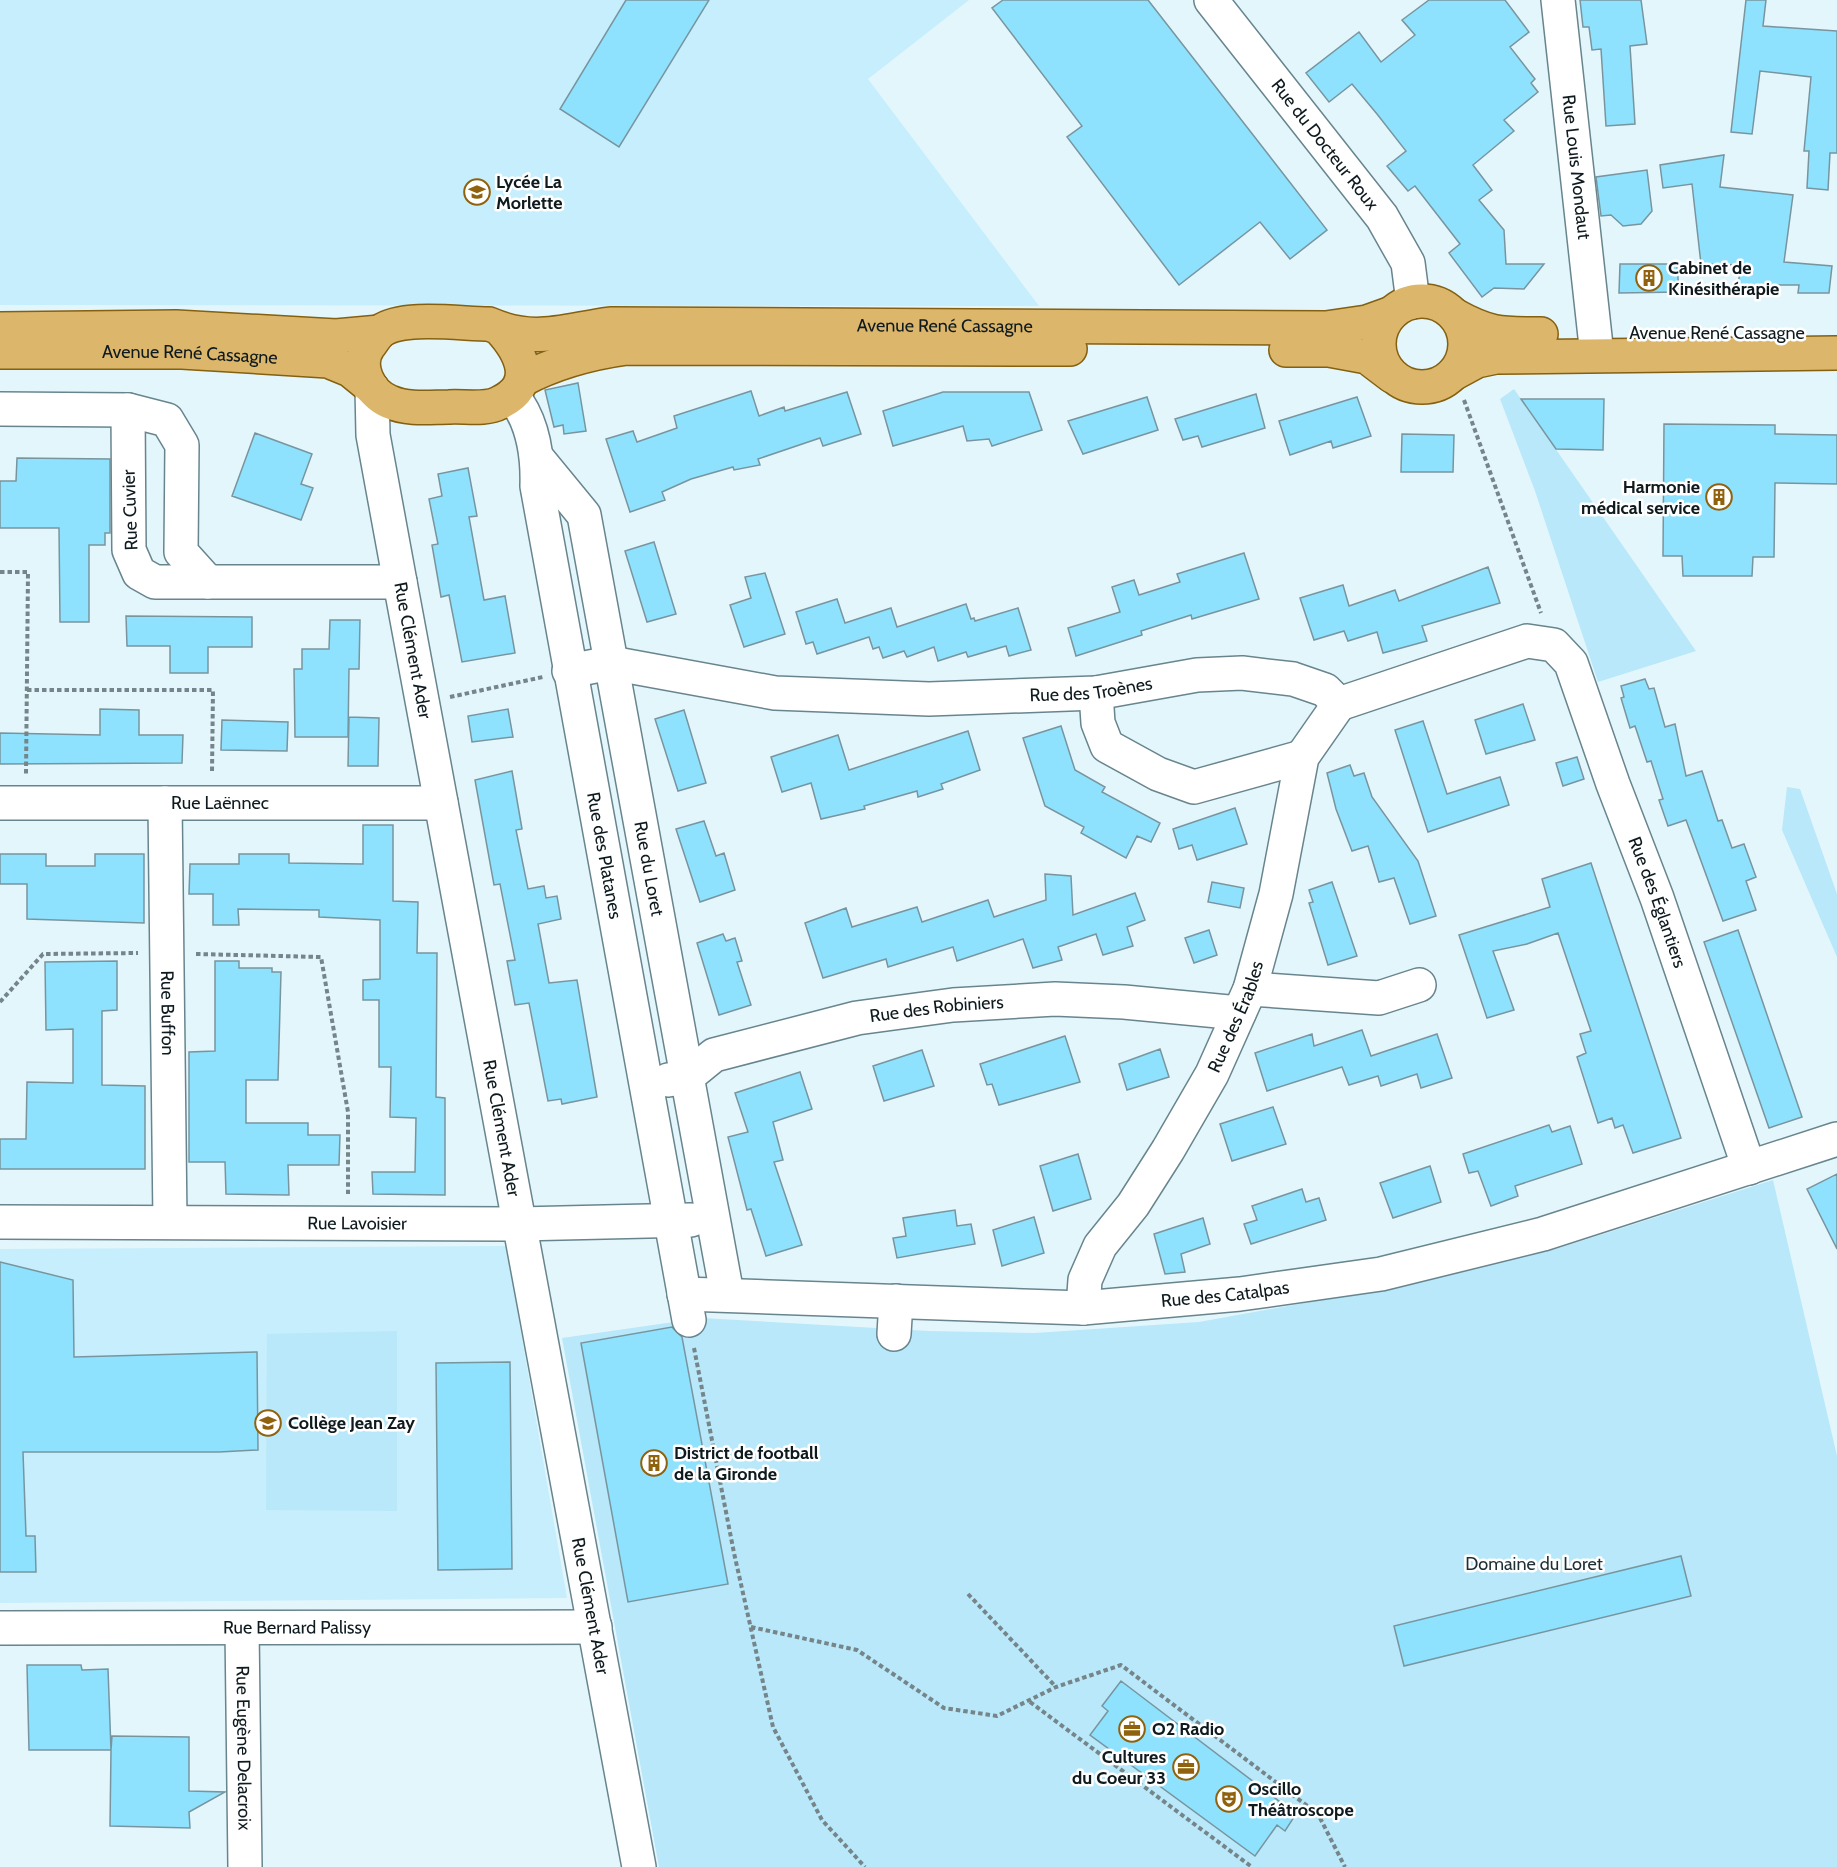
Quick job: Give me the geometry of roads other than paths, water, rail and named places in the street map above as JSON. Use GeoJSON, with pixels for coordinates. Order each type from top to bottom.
{"type":"FeatureCollection","features":[{"type":"Feature","properties":{"kind":"main road","name":"Avenue René Cassagne"},"geometry":{"type":"LineString","coordinates":[[0,329],[176,327],[336,336],[380,332],[402,323],[489,324],[500,329],[544,336],[610,324],[1326,328],[1366,322],[1402,308],[1435,303],[1478,328],[1498,334],[1597,344],[1837,353]]}},
{"type":"Feature","properties":{"kind":"main road"},"geometry":{"type":"LineString","coordinates":[[1392,376],[1379,352],[1383,324],[1402,308]]}},
{"type":"Feature","properties":{"kind":"main road"},"geometry":{"type":"LineString","coordinates":[[1453,374],[1461,364],[1464,338],[1454,315]]}},
{"type":"Feature","properties":{"kind":"main road"},"geometry":{"type":"LineString","coordinates":[[500,329],[513,343],[523,362],[517,388]]}},
{"type":"Feature","properties":{"kind":"main road"},"geometry":{"type":"LineString","coordinates":[[372,388],[363,369],[366,351],[380,332]]}},
{"type":"Feature","properties":{"kind":"main road","name":"Avenue René Cassagne"},"geometry":{"type":"LineString","coordinates":[[0,352],[182,352],[328,361],[350,370],[389,402],[418,407],[492,405],[556,364],[590,353],[627,348],[1329,350],[1366,357],[1403,384],[1430,387],[1477,361],[1496,357],[1597,344],[1837,333]]}},
{"type":"Feature","properties":{"kind":"street","name":"Rue du Docteur Roux"},"geometry":{"type":"LineString","coordinates":[[1211,0],[1382,217],[1408,263],[1402,308]]}},
{"type":"Feature","properties":{"kind":"street","name":"Rue Louis Mondaut"},"geometry":{"type":"LineString","coordinates":[[1558,0],[1597,344]]}},
{"type":"Feature","properties":{"kind":"street","name":"Rue Clément Ader"},"geometry":{"type":"LineString","coordinates":[[372,388],[373,435],[399,582],[639,1867]]}},
{"type":"Feature","properties":{"kind":"street","name":"Rue des Platanes"},"geometry":{"type":"LineString","coordinates":[[517,388],[538,459],[537,486],[558,674],[646,1084],[687,1307]]}},
{"type":"Feature","properties":{"kind":"street"},"geometry":{"type":"LineString","coordinates":[[0,409],[128,410],[167,420],[182,445],[181,552],[208,582]]}},
{"type":"Feature","properties":{"kind":"street","name":"Rue Cuvier"},"geometry":{"type":"LineString","coordinates":[[128,410],[129,550],[139,573],[155,582],[399,582]]}},
{"type":"Feature","properties":{"kind":"street","name":"Rue du Loret"},"geometry":{"type":"LineString","coordinates":[[538,459],[584,515],[727,1294]]}},
{"type":"Feature","properties":{"kind":"street","name":"Rue des Églantiers"},"geometry":{"type":"LineString","coordinates":[[1339,704],[1527,641],[1554,645],[1571,663],[1613,784],[1657,898],[1749,1168]]}},
{"type":"Feature","properties":{"kind":"street"},"geometry":{"type":"LineString","coordinates":[[558,674],[611,663]]}},
{"type":"Feature","properties":{"kind":"street","name":"Rue des Troènes"},"geometry":{"type":"LineString","coordinates":[[611,663],[774,693],[929,699],[1096,693],[1197,675],[1242,673],[1293,679],[1325,690],[1339,704]]}},
{"type":"Feature","properties":{"kind":"street"},"geometry":{"type":"LineString","coordinates":[[1096,693],[1098,723],[1107,746],[1158,774],[1194,788],[1302,757]]}},
{"type":"Feature","properties":{"kind":"street","name":"Rue des Érables"},"geometry":{"type":"LineString","coordinates":[[1083,1308],[1085,1280],[1100,1246],[1133,1205],[1168,1150],[1212,1074],[1245,1001],[1276,894],[1302,757],[1339,704]]}},
{"type":"Feature","properties":{"kind":"street","name":"Rue Laënnec"},"geometry":{"type":"LineString","coordinates":[[13,794],[165,803],[441,803]]}},
{"type":"Feature","properties":{"kind":"street","name":"Rue Buffon"},"geometry":{"type":"LineString","coordinates":[[165,803],[170,1222]]}},
{"type":"Feature","properties":{"kind":"street","name":"Rue des Robiniers"},"geometry":{"type":"LineString","coordinates":[[646,1084],[687,1077],[714,1055],[857,1018],[953,1005],[1055,999],[1124,1002],[1379,998],[1419,985]]}},
{"type":"Feature","properties":{"kind":"street","name":"Rue des Catalpas"},"geometry":{"type":"LineString","coordinates":[[687,1307],[727,1294],[1083,1308],[1240,1294],[1381,1275],[1543,1234],[1837,1139]]}},
{"type":"Feature","properties":{"kind":"street","name":"Rue Lavoisier"},"geometry":{"type":"LineString","coordinates":[[0,1222],[519,1224],[671,1222],[713,1218]]}},
{"type":"Feature","properties":{"kind":"street"},"geometry":{"type":"LineString","coordinates":[[894,1334],[896,1301]]}},
{"type":"Feature","properties":{"kind":"street","name":"Rue Bernard Palissy"},"geometry":{"type":"LineString","coordinates":[[0,1628],[595,1627]]}},
{"type":"Feature","properties":{"kind":"street","name":"Rue Eugène Delacroix"},"geometry":{"type":"LineString","coordinates":[[242,1628],[245,1867]]}},
{"type":"Feature","properties":{"kind":"place","name":"Lycée La Morlette"},"geometry":{"type":"Point","coordinates":[477,192]}},
{"type":"Feature","properties":{"kind":"place","name":"Cabinet de Kinésithérapie"},"geometry":{"type":"Point","coordinates":[1649,278]}},
{"type":"Feature","properties":{"kind":"place","name":"Harmonie médical service"},"geometry":{"type":"Point","coordinates":[1719,497]}},
{"type":"Feature","properties":{"kind":"place","name":"Collège Jean Zay"},"geometry":{"type":"Point","coordinates":[268,1423]}},
{"type":"Feature","properties":{"kind":"place","name":"District de football de la Gironde"},"geometry":{"type":"Point","coordinates":[654,1463]}},
{"type":"Feature","properties":{"kind":"place","name":"O2 Radio"},"geometry":{"type":"Point","coordinates":[1132,1729]}},
{"type":"Feature","properties":{"kind":"place","name":"Cultures du Coeur 33"},"geometry":{"type":"Point","coordinates":[1186,1767]}},
{"type":"Feature","properties":{"kind":"place","name":"Oscillo Théâtroscope"},"geometry":{"type":"Point","coordinates":[1229,1799]}},
{"type":"Feature","properties":{"kind":"park label","name":"Domaine du Loret"},"geometry":{"type":"Point","coordinates":[1534,1564]}}]}
